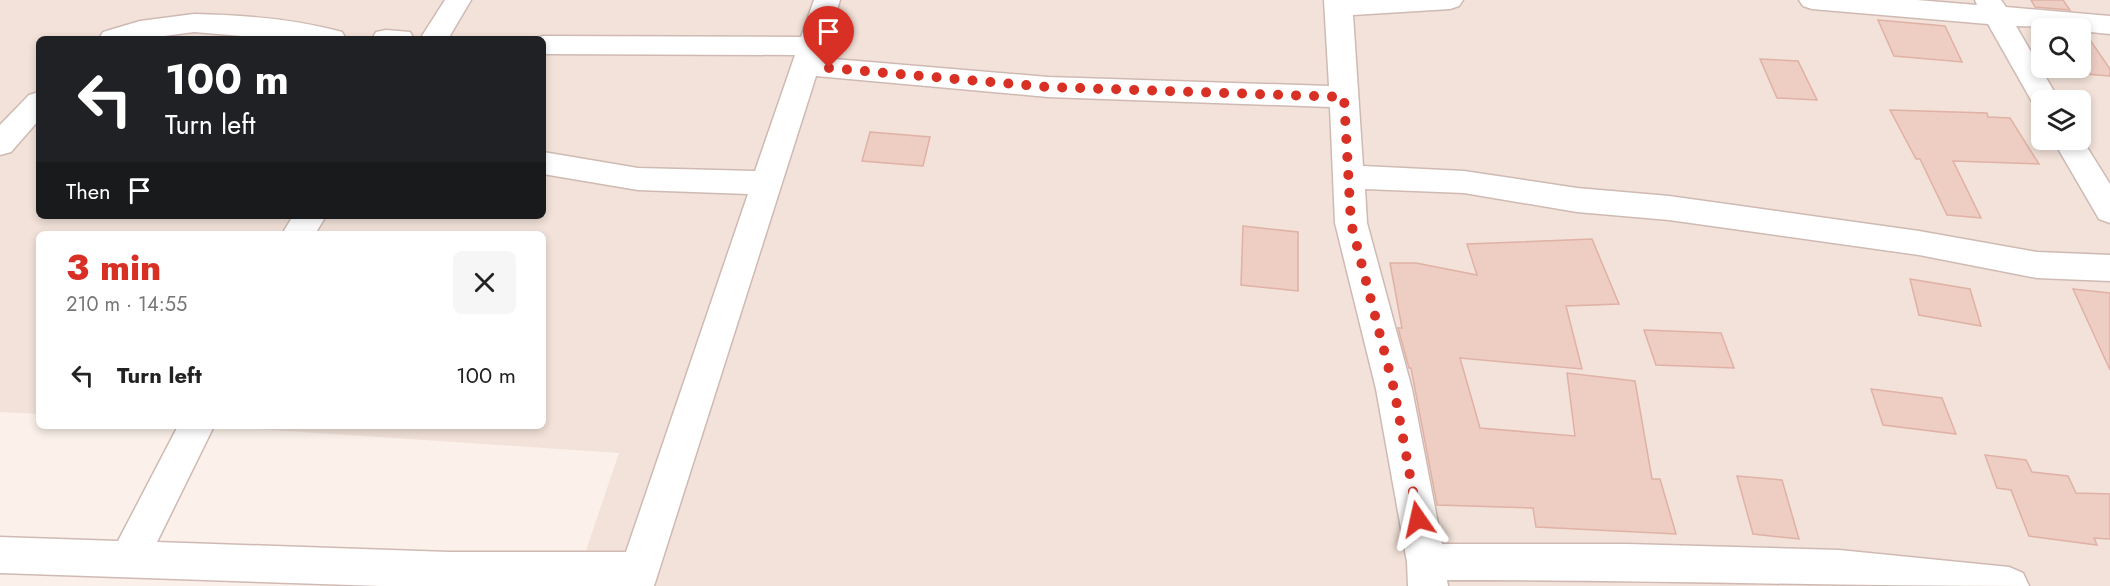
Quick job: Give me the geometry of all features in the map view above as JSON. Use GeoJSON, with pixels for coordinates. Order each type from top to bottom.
{"type":"FeatureCollection","features":[{"type":"Feature","properties":{"kind":"street"},"geometry":{"type":"LineString","coordinates":[[436,36],[458,0]]}},
{"type":"Feature","properties":{"kind":"street"},"geometry":{"type":"LineString","coordinates":[[0,555],[637,578],[827,0]]}},
{"type":"Feature","properties":{"kind":"street"},"geometry":{"type":"LineString","coordinates":[[1450,0],[1337,4],[1351,223],[1394,389],[1427,574],[1627,562],[1839,568],[2009,586]]}},
{"type":"Feature","properties":{"kind":"street"},"geometry":{"type":"LineString","coordinates":[[1812,0],[1993,8],[2110,25]]}},
{"type":"Feature","properties":{"kind":"street"},"geometry":{"type":"LineString","coordinates":[[1993,8],[2038,90]]}},
{"type":"Feature","properties":{"kind":"street"},"geometry":{"type":"LineString","coordinates":[[122,36],[159,24],[193,22],[262,27],[314,36]]}},
{"type":"Feature","properties":{"kind":"street"},"geometry":{"type":"LineString","coordinates":[[546,45],[810,56],[1048,87],[1344,97]]}},
{"type":"Feature","properties":{"kind":"street"},"geometry":{"type":"LineString","coordinates":[[0,144],[36,105]]}},
{"type":"Feature","properties":{"kind":"street"},"geometry":{"type":"LineString","coordinates":[[2074,150],[2110,211]]}},
{"type":"Feature","properties":{"kind":"street"},"geometry":{"type":"LineString","coordinates":[[546,164],[638,179],[768,183]]}},
{"type":"Feature","properties":{"kind":"street"},"geometry":{"type":"LineString","coordinates":[[1347,177],[1464,182],[1576,200],[1668,208],[1919,243],[2037,265],[2110,268]]}},
{"type":"Feature","properties":{"kind":"street"},"geometry":{"type":"LineString","coordinates":[[129,559],[194,429]]}},
{"type":"Feature","properties":{"kind":"shaded area"},"geometry":{"type":"Polygon","coordinates":[[[0,0],[2110,0],[2110,586],[574,586],[619,453],[259,429],[546,429],[546,231],[36,231],[36,414],[0,412],[0,0]]]}},
{"type":"Feature","properties":{"kind":"building"},"geometry":{"type":"Polygon","coordinates":[[[2031,0],[2063,0],[2070,10],[2035,7],[2031,0]]]}},
{"type":"Feature","properties":{"kind":"building"},"geometry":{"type":"Polygon","coordinates":[[[1878,20],[1945,26],[1962,62],[1894,56],[1878,20]]]}},
{"type":"Feature","properties":{"kind":"building"},"geometry":{"type":"Polygon","coordinates":[[[2091,41],[2110,69],[2110,76],[2091,74],[2091,41]]]}},
{"type":"Feature","properties":{"kind":"building"},"geometry":{"type":"Polygon","coordinates":[[[1760,59],[1798,61],[1817,100],[1777,98],[1760,59]]]}},
{"type":"Feature","properties":{"kind":"building"},"geometry":{"type":"Polygon","coordinates":[[[1890,110],[1987,113],[1988,117],[2010,118],[2039,164],[1953,161],[1981,218],[1947,215],[1920,159],[1916,159],[1890,110]]]}},
{"type":"Feature","properties":{"kind":"building"},"geometry":{"type":"Polygon","coordinates":[[[870,132],[930,137],[923,166],[862,161],[870,132]]]}},
{"type":"Feature","properties":{"kind":"building"},"geometry":{"type":"Polygon","coordinates":[[[1243,226],[1298,232],[1298,291],[1241,285],[1243,226]]]}},
{"type":"Feature","properties":{"kind":"building"},"geometry":{"type":"Polygon","coordinates":[[[1592,239],[1619,304],[1566,306],[1582,369],[1460,358],[1480,428],[1575,436],[1567,373],[1635,381],[1652,479],[1660,479],[1676,534],[1536,527],[1533,508],[1437,505],[1411,368],[1409,368],[1398,328],[1402,328],[1390,263],[1416,263],[1477,275],[1467,244],[1592,239]]]}},
{"type":"Feature","properties":{"kind":"building"},"geometry":{"type":"Polygon","coordinates":[[[1910,279],[1970,289],[1981,326],[1919,315],[1910,279]]]}},
{"type":"Feature","properties":{"kind":"building"},"geometry":{"type":"Polygon","coordinates":[[[2073,289],[2110,293],[2110,370],[2073,289]]]}},
{"type":"Feature","properties":{"kind":"building"},"geometry":{"type":"Polygon","coordinates":[[[1644,330],[1721,333],[1734,368],[1656,365],[1644,330]]]}},
{"type":"Feature","properties":{"kind":"building"},"geometry":{"type":"Polygon","coordinates":[[[1871,389],[1942,398],[1956,434],[1883,425],[1871,389]]]}},
{"type":"Feature","properties":{"kind":"building"},"geometry":{"type":"Polygon","coordinates":[[[1985,455],[2026,460],[2032,472],[2068,476],[2076,493],[2110,494],[2110,539],[2094,538],[2097,545],[2029,536],[2011,490],[1997,488],[1985,455]]]}},
{"type":"Feature","properties":{"kind":"building"},"geometry":{"type":"Polygon","coordinates":[[[1737,476],[1782,480],[1799,539],[1753,534],[1737,476]]]}},
{"type":"Feature","properties":{"kind":"route"},"geometry":{"type":"LineString","coordinates":[[829,68],[1048,87],[1344,97],[1351,223],[1394,389],[1418,519]]}}]}
